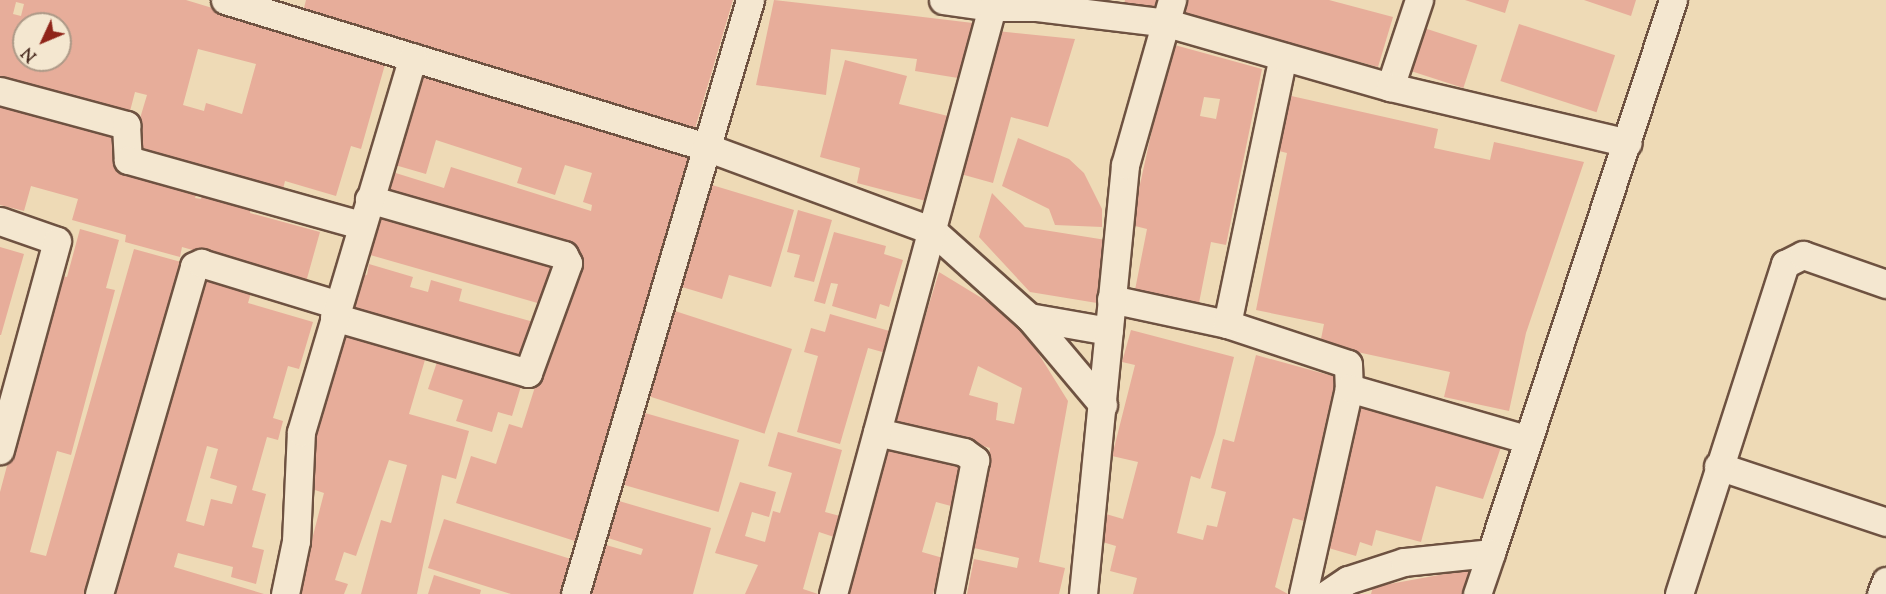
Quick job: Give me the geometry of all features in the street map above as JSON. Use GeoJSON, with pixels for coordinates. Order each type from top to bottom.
{"type":"FeatureCollection","features":[{"type":"Feature","properties":{"kind":"street"},"geometry":{"type":"LineString","coordinates":[[225,0],[284,9],[413,57],[706,147],[933,231],[1029,317],[1103,405]]}},
{"type":"Feature","properties":{"kind":"street"},"geometry":{"type":"LineString","coordinates":[[575,594],[750,0]]}},
{"type":"Feature","properties":{"kind":"street"},"geometry":{"type":"LineString","coordinates":[[943,0],[992,7],[1038,3],[1169,12],[1283,57],[1390,87],[1628,143]]}},
{"type":"Feature","properties":{"kind":"street"},"geometry":{"type":"LineString","coordinates":[[1390,87],[1419,0]]}},
{"type":"Feature","properties":{"kind":"street"},"geometry":{"type":"LineString","coordinates":[[1477,594],[1526,439],[1628,143],[1673,0]]}},
{"type":"Feature","properties":{"kind":"street"},"geometry":{"type":"LineString","coordinates":[[833,594],[992,7]]}},
{"type":"Feature","properties":{"kind":"street"},"geometry":{"type":"LineString","coordinates":[[1083,594],[1125,165],[1169,12]]}},
{"type":"Feature","properties":{"kind":"street"},"geometry":{"type":"LineString","coordinates":[[285,594],[296,541],[297,451],[361,225],[413,57]]}},
{"type":"Feature","properties":{"kind":"street"},"geometry":{"type":"LineString","coordinates":[[1227,324],[1283,57]]}},
{"type":"Feature","properties":{"kind":"street"},"geometry":{"type":"LineString","coordinates":[[0,90],[126,125],[128,160],[361,225]]}},
{"type":"Feature","properties":{"kind":"street"},"geometry":{"type":"LineString","coordinates":[[99,594],[194,266],[201,263],[336,311],[528,373],[568,263],[564,255],[369,199]]}},
{"type":"Feature","properties":{"kind":"street"},"geometry":{"type":"LineString","coordinates":[[0,221],[57,241],[0,450]]}},
{"type":"Feature","properties":{"kind":"street"},"geometry":{"type":"LineString","coordinates":[[1679,594],[1718,466],[1789,259],[1803,255],[1886,284]]}},
{"type":"Feature","properties":{"kind":"street"},"geometry":{"type":"LineString","coordinates":[[1111,299],[1227,324],[1348,364],[1348,388],[1303,594]]}},
{"type":"Feature","properties":{"kind":"street"},"geometry":{"type":"LineString","coordinates":[[1029,317],[1109,331]]}},
{"type":"Feature","properties":{"kind":"street"},"geometry":{"type":"LineString","coordinates":[[1348,388],[1526,439]]}},
{"type":"Feature","properties":{"kind":"street"},"geometry":{"type":"LineString","coordinates":[[877,432],[974,458],[976,468],[949,594]]}},
{"type":"Feature","properties":{"kind":"street"},"geometry":{"type":"LineString","coordinates":[[1718,466],[1886,522]]}},
{"type":"Feature","properties":{"kind":"street"},"geometry":{"type":"LineString","coordinates":[[1327,594],[1348,580],[1404,562],[1491,553]]}},
{"type":"Feature","properties":{"kind":"street"},"geometry":{"type":"LineString","coordinates":[[1881,594],[1886,581]]}},
{"type":"Feature","properties":{"kind":"building"},"geometry":{"type":"Polygon","coordinates":[[[0,0],[186,0],[386,61],[361,149],[351,146],[336,196],[285,181],[283,189],[132,145],[147,95],[135,92],[129,115],[0,81],[0,0]],[[198,49],[183,105],[204,111],[206,103],[242,114],[256,64],[198,49]]]}},
{"type":"Feature","properties":{"kind":"building"},"geometry":{"type":"Polygon","coordinates":[[[306,0],[733,0],[694,132],[303,12],[306,0]]]}},
{"type":"Feature","properties":{"kind":"building"},"geometry":{"type":"Polygon","coordinates":[[[774,0],[973,23],[958,78],[915,71],[917,59],[831,49],[826,95],[756,85],[774,0]]]}},
{"type":"Feature","properties":{"kind":"building"},"geometry":{"type":"Polygon","coordinates":[[[1125,0],[1161,0],[1158,13],[1124,5],[1125,0]]]}},
{"type":"Feature","properties":{"kind":"building"},"geometry":{"type":"Polygon","coordinates":[[[1182,0],[1329,0],[1393,17],[1378,67],[1178,13],[1182,0]]]}},
{"type":"Feature","properties":{"kind":"building"},"geometry":{"type":"Polygon","coordinates":[[[1465,0],[1509,0],[1505,13],[1465,0]]]}},
{"type":"Feature","properties":{"kind":"building"},"geometry":{"type":"Polygon","coordinates":[[[1584,0],[1636,0],[1631,16],[1584,0]]]}},
{"type":"Feature","properties":{"kind":"building"},"geometry":{"type":"Polygon","coordinates":[[[1519,24],[1615,55],[1597,112],[1500,81],[1519,24]]]}},
{"type":"Feature","properties":{"kind":"building"},"geometry":{"type":"Polygon","coordinates":[[[1424,28],[1477,45],[1463,88],[1410,71],[1424,28]]]}},
{"type":"Feature","properties":{"kind":"building"},"geometry":{"type":"Polygon","coordinates":[[[997,31],[1075,39],[1048,127],[1011,117],[993,183],[957,173],[997,31]]]}},
{"type":"Feature","properties":{"kind":"building"},"geometry":{"type":"Polygon","coordinates":[[[1171,44],[1262,69],[1226,245],[1211,242],[1199,303],[1135,290],[1147,229],[1131,225],[1171,44]],[[1204,97],[1200,116],[1216,119],[1220,99],[1204,97]]]}},
{"type":"Feature","properties":{"kind":"building"},"geometry":{"type":"Polygon","coordinates":[[[845,60],[907,76],[899,104],[948,116],[926,201],[857,183],[860,168],[820,157],[845,60]]]}},
{"type":"Feature","properties":{"kind":"building"},"geometry":{"type":"Polygon","coordinates":[[[416,73],[689,155],[578,542],[456,503],[471,456],[496,464],[509,424],[522,428],[578,251],[379,192],[386,170],[444,188],[451,167],[591,211],[592,205],[583,202],[592,173],[565,165],[555,195],[517,183],[522,168],[436,140],[426,174],[388,163],[416,73]]]}},
{"type":"Feature","properties":{"kind":"building"},"geometry":{"type":"Polygon","coordinates":[[[1287,95],[1438,129],[1434,148],[1490,160],[1494,142],[1584,162],[1526,333],[1509,411],[1444,397],[1450,372],[1320,344],[1324,324],[1256,310],[1287,153],[1275,150],[1287,95]]]}},
{"type":"Feature","properties":{"kind":"building"},"geometry":{"type":"Polygon","coordinates":[[[0,105],[120,137],[113,164],[198,188],[195,198],[201,199],[203,191],[252,204],[250,213],[320,232],[306,282],[182,247],[180,257],[125,242],[126,235],[72,220],[78,199],[31,186],[24,211],[0,205],[0,105]]]}},
{"type":"Feature","properties":{"kind":"building"},"geometry":{"type":"Polygon","coordinates":[[[1018,138],[1069,159],[1084,173],[1102,209],[1102,227],[1055,225],[1049,209],[1002,186],[1018,138]]]}},
{"type":"Feature","properties":{"kind":"building"},"geometry":{"type":"Polygon","coordinates":[[[712,185],[794,210],[771,287],[729,275],[722,299],[682,287],[712,185]]]}},
{"type":"Feature","properties":{"kind":"building"},"geometry":{"type":"Polygon","coordinates":[[[992,193],[1025,227],[1106,240],[1097,303],[1030,292],[979,237],[992,193]]]}},
{"type":"Feature","properties":{"kind":"building"},"geometry":{"type":"Polygon","coordinates":[[[798,210],[832,220],[814,282],[794,277],[800,255],[787,252],[798,210]]]}},
{"type":"Feature","properties":{"kind":"building"},"geometry":{"type":"Polygon","coordinates":[[[376,214],[555,265],[543,305],[365,253],[376,214]]]}},
{"type":"Feature","properties":{"kind":"building"},"geometry":{"type":"Polygon","coordinates":[[[80,229],[119,240],[106,288],[115,290],[71,455],[57,451],[30,552],[46,556],[134,249],[181,262],[93,594],[0,594],[0,492],[58,275],[67,277],[80,229]]]}},
{"type":"Feature","properties":{"kind":"building"},"geometry":{"type":"Polygon","coordinates":[[[834,232],[886,246],[884,254],[903,260],[889,307],[880,304],[876,319],[832,306],[838,284],[831,283],[825,304],[814,301],[834,232]]]}},
{"type":"Feature","properties":{"kind":"building"},"geometry":{"type":"Polygon","coordinates":[[[0,247],[24,254],[1,335],[0,335],[0,247]]]}},
{"type":"Feature","properties":{"kind":"building"},"geometry":{"type":"Polygon","coordinates":[[[369,264],[413,277],[410,287],[428,292],[431,280],[462,289],[459,301],[537,323],[526,361],[349,312],[360,273],[367,275],[369,264]]]}},
{"type":"Feature","properties":{"kind":"building"},"geometry":{"type":"Polygon","coordinates":[[[939,272],[998,308],[1030,340],[1068,401],[1039,562],[1065,568],[1059,594],[967,594],[974,559],[1017,568],[1019,558],[974,548],[990,448],[893,421],[939,272]],[[978,366],[969,395],[998,403],[996,420],[1014,424],[1022,388],[978,366]]]}},
{"type":"Feature","properties":{"kind":"building"},"geometry":{"type":"Polygon","coordinates":[[[200,274],[252,289],[248,303],[313,322],[299,369],[288,366],[273,418],[283,421],[278,440],[267,437],[252,490],[266,494],[252,547],[264,550],[256,584],[231,577],[233,567],[178,553],[174,567],[264,594],[109,594],[200,274]],[[207,446],[186,521],[204,526],[211,499],[232,504],[237,486],[210,478],[218,449],[207,446]]]}},
{"type":"Feature","properties":{"kind":"building"},"geometry":{"type":"Polygon","coordinates":[[[675,311],[792,349],[764,434],[647,396],[675,311]]]}},
{"type":"Feature","properties":{"kind":"building"},"geometry":{"type":"Polygon","coordinates":[[[830,314],[893,332],[886,353],[868,348],[840,444],[797,432],[818,356],[804,352],[811,328],[825,332],[830,314]]]}},
{"type":"Feature","properties":{"kind":"building"},"geometry":{"type":"Polygon","coordinates":[[[344,328],[427,353],[409,414],[469,431],[456,479],[442,475],[417,594],[361,594],[381,520],[391,523],[407,465],[389,460],[356,556],[344,552],[335,580],[348,584],[344,594],[298,594],[324,493],[303,486],[344,328]]]}},
{"type":"Feature","properties":{"kind":"building"},"geometry":{"type":"Polygon","coordinates":[[[1131,330],[1234,357],[1215,434],[1200,479],[1191,476],[1177,533],[1203,540],[1207,525],[1217,527],[1226,492],[1211,488],[1223,439],[1234,442],[1256,355],[1336,377],[1304,521],[1293,518],[1275,587],[1288,594],[1133,594],[1137,578],[1110,571],[1116,546],[1099,541],[1106,514],[1123,519],[1138,462],[1112,456],[1135,365],[1122,362],[1131,330]]]}},
{"type":"Feature","properties":{"kind":"building"},"geometry":{"type":"Polygon","coordinates":[[[439,356],[522,383],[512,416],[498,412],[492,432],[456,421],[463,400],[428,389],[439,356]]]}},
{"type":"Feature","properties":{"kind":"building"},"geometry":{"type":"Polygon","coordinates":[[[1361,406],[1501,447],[1483,499],[1436,486],[1421,542],[1376,530],[1372,546],[1360,542],[1356,556],[1325,547],[1361,406]]]}},
{"type":"Feature","properties":{"kind":"building"},"geometry":{"type":"Polygon","coordinates":[[[645,413],[739,440],[719,512],[624,485],[645,413]]]}},
{"type":"Feature","properties":{"kind":"building"},"geometry":{"type":"Polygon","coordinates":[[[778,432],[842,450],[825,512],[840,516],[834,537],[819,532],[803,589],[818,594],[745,594],[758,565],[715,553],[740,482],[776,492],[769,517],[752,512],[745,536],[765,542],[773,511],[780,513],[792,473],[768,466],[778,432]]]}},
{"type":"Feature","properties":{"kind":"building"},"geometry":{"type":"Polygon","coordinates":[[[885,446],[961,468],[951,506],[936,502],[922,552],[943,558],[933,594],[843,594],[885,446]]]}},
{"type":"Feature","properties":{"kind":"building"},"geometry":{"type":"Polygon","coordinates":[[[619,501],[711,528],[693,594],[591,594],[606,545],[641,555],[643,549],[608,538],[619,501]]]}},
{"type":"Feature","properties":{"kind":"building"},"geometry":{"type":"Polygon","coordinates":[[[444,519],[574,560],[563,594],[511,594],[428,568],[444,519]]]}},
{"type":"Feature","properties":{"kind":"building"},"geometry":{"type":"Polygon","coordinates":[[[1472,569],[1465,594],[1371,594],[1373,587],[1472,569]]]}},
{"type":"Feature","properties":{"kind":"building"},"geometry":{"type":"Polygon","coordinates":[[[434,575],[481,590],[480,594],[428,594],[434,575]]]}}]}
